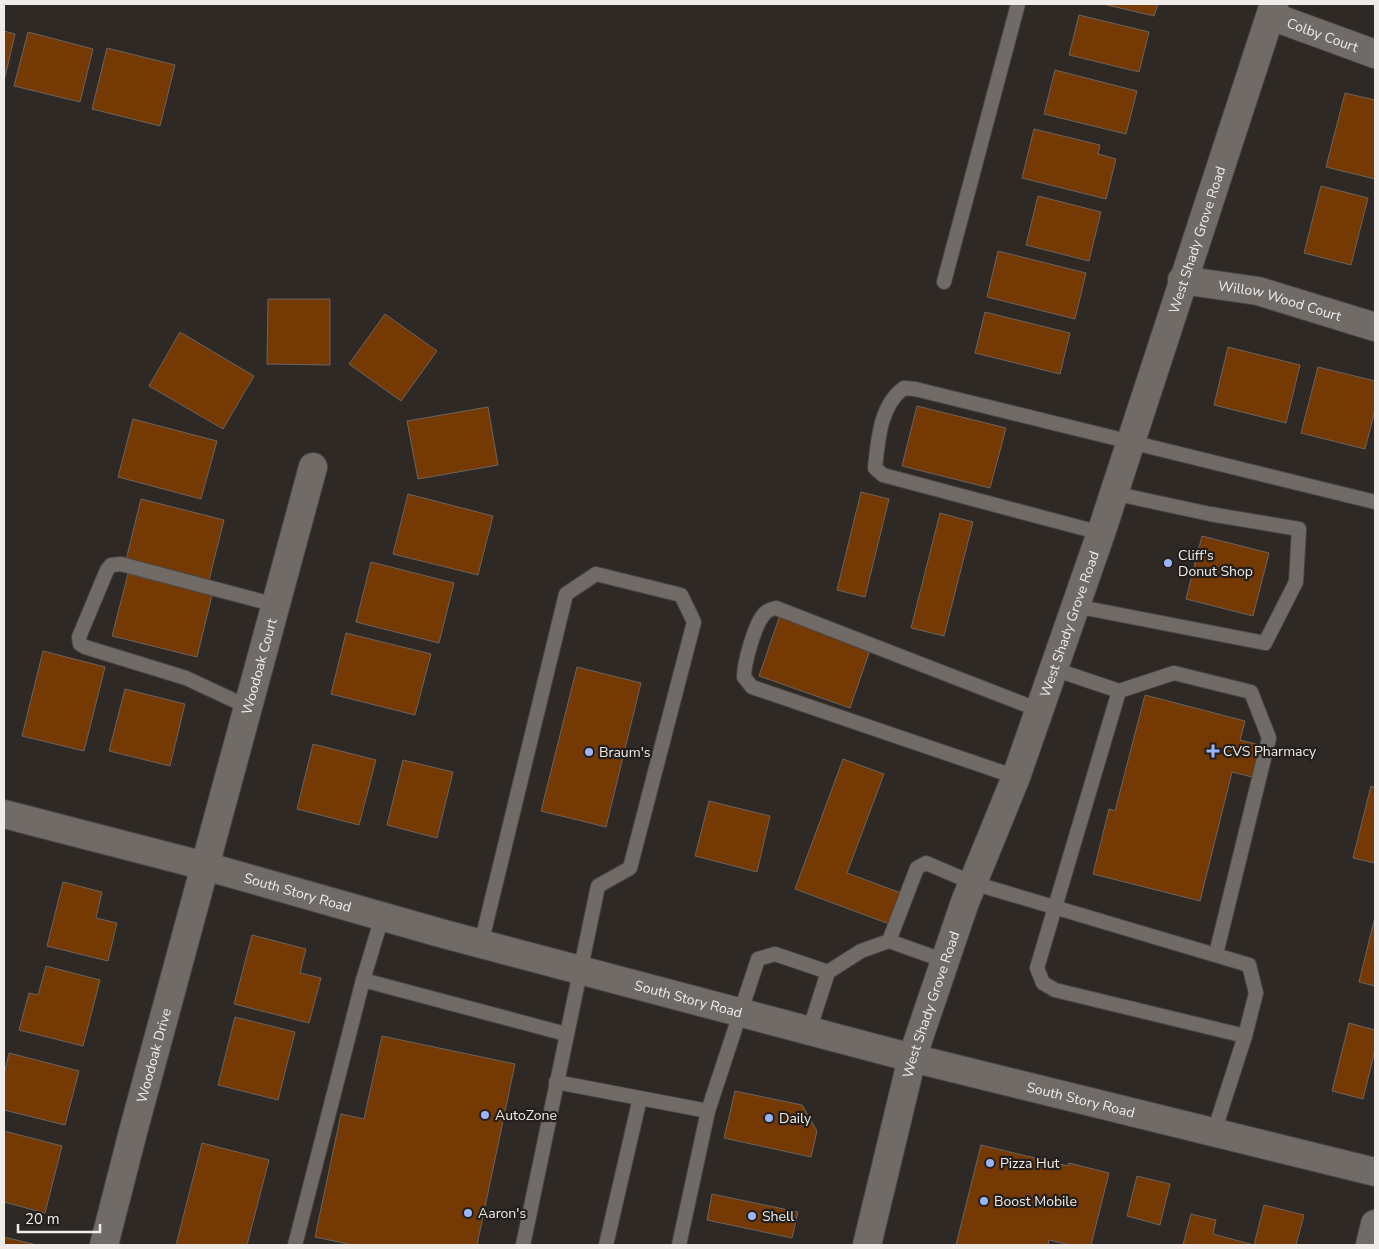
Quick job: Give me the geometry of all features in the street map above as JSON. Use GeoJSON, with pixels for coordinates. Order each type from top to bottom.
{"type":"FeatureCollection","features":[{"type":"Feature","properties":{"kind":"main road","name":"Colby Court"},"geometry":{"type":"LineString","coordinates":[[1272,10],[1375,54]]}},
{"type":"Feature","properties":{"kind":"main road","name":"West Shady Grove Road"},"geometry":{"type":"LineString","coordinates":[[867,1245],[912,1058],[973,883],[1016,777],[1054,669],[1114,493],[1182,280],[1272,10]]}},
{"type":"Feature","properties":{"kind":"main road","name":"Willow Wood Court"},"geometry":{"type":"LineString","coordinates":[[1182,280],[1258,291],[1375,327]]}},
{"type":"Feature","properties":{"kind":"main road","name":"Woodoak Court"},"geometry":{"type":"LineString","coordinates":[[204,866],[314,467]]}},
{"type":"Feature","properties":{"kind":"main road","name":"South Story Road"},"geometry":{"type":"LineString","coordinates":[[4,814],[204,866],[481,944],[912,1058],[1375,1172]]}},
{"type":"Feature","properties":{"kind":"main road","name":"Woodoak Drive"},"geometry":{"type":"LineString","coordinates":[[104,1245],[204,866]]}},
{"type":"Feature","properties":{"kind":"main road"},"geometry":{"type":"LineString","coordinates":[[1370,1245],[1375,1224]]}},
{"type":"Feature","properties":{"kind":"lane"},"geometry":{"type":"LineString","coordinates":[[944,282],[1018,4]]}},
{"type":"Feature","properties":{"kind":"lane"},"geometry":{"type":"LineString","coordinates":[[1100,533],[883,475],[875,468],[884,415],[895,394],[904,388],[1130,441],[1375,502]]}},
{"type":"Feature","properties":{"kind":"lane"},"geometry":{"type":"LineString","coordinates":[[1075,606],[1265,643],[1296,582],[1299,529],[1210,514],[1114,493]]}},
{"type":"Feature","properties":{"kind":"lane"},"geometry":{"type":"LineString","coordinates":[[248,707],[186,678],[86,647],[80,644],[80,638],[107,570],[111,565],[121,564],[276,605]]}},
{"type":"Feature","properties":{"kind":"lane"},"geometry":{"type":"LineString","coordinates":[[481,944],[566,594],[596,574],[681,595],[694,622],[630,868],[598,886],[523,1245]]}},
{"type":"Feature","properties":{"kind":"lane"},"geometry":{"type":"LineString","coordinates":[[1016,777],[752,687],[744,677],[744,670],[754,638],[767,610],[776,608],[1039,710]]}},
{"type":"Feature","properties":{"kind":"lane"},"geometry":{"type":"LineString","coordinates":[[1054,669],[1119,691],[1174,673],[1251,692],[1269,738],[1216,954]]}},
{"type":"Feature","properties":{"kind":"lane"},"geometry":{"type":"LineString","coordinates":[[1119,691],[1037,968],[1043,983],[1055,990],[1245,1036]]}},
{"type":"Feature","properties":{"kind":"lane"},"geometry":{"type":"LineString","coordinates":[[889,941],[918,868],[926,862],[973,883],[1216,954],[1250,966],[1256,994],[1245,1036],[1214,1132]]}},
{"type":"Feature","properties":{"kind":"lane"},"geometry":{"type":"LineString","coordinates":[[295,1245],[363,980],[382,917]]}},
{"type":"Feature","properties":{"kind":"lane"},"geometry":{"type":"LineString","coordinates":[[809,1031],[828,972],[861,951],[889,941],[945,961]]}},
{"type":"Feature","properties":{"kind":"lane"},"geometry":{"type":"LineString","coordinates":[[679,1245],[708,1111],[758,958],[775,954],[828,972]]}},
{"type":"Feature","properties":{"kind":"lane"},"geometry":{"type":"LineString","coordinates":[[363,980],[566,1034]]}},
{"type":"Feature","properties":{"kind":"lane"},"geometry":{"type":"LineString","coordinates":[[556,1082],[708,1111]]}},
{"type":"Feature","properties":{"kind":"lane"},"geometry":{"type":"LineString","coordinates":[[606,1245],[640,1098]]}},
{"type":"Feature","properties":{"kind":"building"},"geometry":{"type":"Polygon","coordinates":[[[1103,4],[1158,4],[1154,16],[1103,4]]]}},
{"type":"Feature","properties":{"kind":"building"},"geometry":{"type":"Polygon","coordinates":[[[1079,15],[1149,32],[1139,72],[1069,55],[1079,15]]]}},
{"type":"Feature","properties":{"kind":"building"},"geometry":{"type":"Polygon","coordinates":[[[4,31],[15,34],[5,77],[4,77],[4,31]]]}},
{"type":"Feature","properties":{"kind":"building"},"geometry":{"type":"Polygon","coordinates":[[[28,32],[93,49],[80,102],[14,86],[28,32]]]}},
{"type":"Feature","properties":{"kind":"building"},"geometry":{"type":"Polygon","coordinates":[[[107,48],[175,65],[160,126],[92,109],[107,48]]]}},
{"type":"Feature","properties":{"kind":"building"},"geometry":{"type":"Polygon","coordinates":[[[1055,70],[1137,91],[1126,134],[1044,114],[1055,70]]]}},
{"type":"Feature","properties":{"kind":"building"},"geometry":{"type":"Polygon","coordinates":[[[1345,93],[1375,100],[1375,179],[1326,167],[1345,93]]]}},
{"type":"Feature","properties":{"kind":"building"},"geometry":{"type":"Polygon","coordinates":[[[1034,129],[1100,145],[1098,154],[1116,159],[1106,199],[1022,178],[1034,129]]]}},
{"type":"Feature","properties":{"kind":"building"},"geometry":{"type":"Polygon","coordinates":[[[1321,186],[1368,198],[1351,265],[1304,253],[1321,186]]]}},
{"type":"Feature","properties":{"kind":"building"},"geometry":{"type":"Polygon","coordinates":[[[1038,196],[1101,212],[1089,261],[1026,245],[1038,196]]]}},
{"type":"Feature","properties":{"kind":"building"},"geometry":{"type":"Polygon","coordinates":[[[998,251],[1086,273],[1075,319],[987,297],[998,251]]]}},
{"type":"Feature","properties":{"kind":"building"},"geometry":{"type":"Polygon","coordinates":[[[268,299],[330,299],[330,365],[267,364],[268,299]]]}},
{"type":"Feature","properties":{"kind":"building"},"geometry":{"type":"Polygon","coordinates":[[[985,312],[1070,333],[1060,374],[975,353],[985,312]]]}},
{"type":"Feature","properties":{"kind":"building"},"geometry":{"type":"Polygon","coordinates":[[[385,314],[437,351],[401,401],[349,364],[385,314]]]}},
{"type":"Feature","properties":{"kind":"building"},"geometry":{"type":"Polygon","coordinates":[[[180,332],[254,376],[223,429],[149,386],[180,332]]]}},
{"type":"Feature","properties":{"kind":"building"},"geometry":{"type":"Polygon","coordinates":[[[1228,347],[1300,365],[1286,423],[1214,405],[1228,347]]]}},
{"type":"Feature","properties":{"kind":"building"},"geometry":{"type":"Polygon","coordinates":[[[1318,367],[1375,381],[1375,410],[1365,449],[1301,433],[1318,367]]]}},
{"type":"Feature","properties":{"kind":"building"},"geometry":{"type":"Polygon","coordinates":[[[917,406],[1006,428],[990,488],[902,466],[917,406]]]}},
{"type":"Feature","properties":{"kind":"building"},"geometry":{"type":"Polygon","coordinates":[[[488,407],[498,465],[418,479],[407,421],[488,407]]]}},
{"type":"Feature","properties":{"kind":"building"},"geometry":{"type":"Polygon","coordinates":[[[133,419],[217,441],[201,499],[118,477],[133,419]]]}},
{"type":"Feature","properties":{"kind":"building"},"geometry":{"type":"Polygon","coordinates":[[[861,492],[889,499],[865,597],[837,590],[861,492]]]}},
{"type":"Feature","properties":{"kind":"building"},"geometry":{"type":"Polygon","coordinates":[[[408,494],[493,516],[478,575],[393,554],[408,494]]]}},
{"type":"Feature","properties":{"kind":"building"},"geometry":{"type":"Polygon","coordinates":[[[141,499],[224,520],[209,580],[126,560],[141,499]]]}},
{"type":"Feature","properties":{"kind":"building"},"geometry":{"type":"Polygon","coordinates":[[[940,513],[973,522],[944,636],[911,628],[940,513]]]}},
{"type":"Feature","properties":{"kind":"building"},"geometry":{"type":"Polygon","coordinates":[[[1202,536],[1269,553],[1253,616],[1186,599],[1202,536]]]}},
{"type":"Feature","properties":{"kind":"building"},"geometry":{"type":"Polygon","coordinates":[[[371,562],[454,583],[439,643],[356,622],[371,562]]]}},
{"type":"Feature","properties":{"kind":"building"},"geometry":{"type":"Polygon","coordinates":[[[128,574],[212,595],[197,657],[112,636],[128,574]]]}},
{"type":"Feature","properties":{"kind":"building"},"geometry":{"type":"Polygon","coordinates":[[[780,615],[871,647],[850,708],[759,676],[780,615]]]}},
{"type":"Feature","properties":{"kind":"building"},"geometry":{"type":"Polygon","coordinates":[[[346,633],[431,654],[415,715],[331,694],[346,633]]]}},
{"type":"Feature","properties":{"kind":"building"},"geometry":{"type":"Polygon","coordinates":[[[43,651],[105,667],[84,751],[22,736],[43,651]]]}},
{"type":"Feature","properties":{"kind":"building"},"geometry":{"type":"Polygon","coordinates":[[[577,667],[641,683],[606,827],[541,811],[577,667]]]}},
{"type":"Feature","properties":{"kind":"building"},"geometry":{"type":"Polygon","coordinates":[[[125,689],[185,704],[170,766],[109,751],[125,689]]]}},
{"type":"Feature","properties":{"kind":"building","name":"CVS Pharmacy"},"geometry":{"type":"Polygon","coordinates":[[[1145,695],[1245,721],[1240,740],[1260,745],[1252,777],[1232,772],[1200,901],[1093,874],[1109,809],[1115,811],[1145,695]]]}},
{"type":"Feature","properties":{"kind":"building"},"geometry":{"type":"Polygon","coordinates":[[[313,744],[376,760],[359,825],[297,809],[313,744]]]}},
{"type":"Feature","properties":{"kind":"building"},"geometry":{"type":"Polygon","coordinates":[[[843,759],[884,774],[847,873],[904,894],[892,925],[795,889],[843,759]]]}},
{"type":"Feature","properties":{"kind":"building"},"geometry":{"type":"Polygon","coordinates":[[[403,760],[453,772],[437,838],[387,825],[403,760]]]}},
{"type":"Feature","properties":{"kind":"building"},"geometry":{"type":"Polygon","coordinates":[[[1371,786],[1375,788],[1375,863],[1353,858],[1371,786]]]}},
{"type":"Feature","properties":{"kind":"building"},"geometry":{"type":"Polygon","coordinates":[[[709,801],[770,816],[757,872],[695,856],[709,801]]]}},
{"type":"Feature","properties":{"kind":"building"},"geometry":{"type":"Polygon","coordinates":[[[63,882],[102,892],[96,918],[117,923],[108,961],[47,946],[63,882]]]}},
{"type":"Feature","properties":{"kind":"building"},"geometry":{"type":"Polygon","coordinates":[[[1375,917],[1375,986],[1359,982],[1375,917]]]}},
{"type":"Feature","properties":{"kind":"building"},"geometry":{"type":"Polygon","coordinates":[[[252,935],[306,949],[300,973],[321,978],[309,1023],[234,1004],[252,935]]]}},
{"type":"Feature","properties":{"kind":"building"},"geometry":{"type":"Polygon","coordinates":[[[46,966],[100,980],[83,1046],[19,1030],[29,993],[38,995],[46,966]]]}},
{"type":"Feature","properties":{"kind":"building"},"geometry":{"type":"Polygon","coordinates":[[[235,1017],[295,1032],[278,1100],[218,1085],[235,1017]]]}},
{"type":"Feature","properties":{"kind":"building"},"geometry":{"type":"Polygon","coordinates":[[[1349,1023],[1375,1030],[1375,1050],[1363,1099],[1332,1091],[1349,1023]]]}},
{"type":"Feature","properties":{"kind":"building"},"geometry":{"type":"Polygon","coordinates":[[[382,1036],[515,1064],[477,1245],[353,1245],[315,1237],[341,1114],[364,1119],[382,1036]]]}},
{"type":"Feature","properties":{"kind":"building"},"geometry":{"type":"Polygon","coordinates":[[[9,1053],[79,1071],[65,1125],[4,1110],[4,1075],[9,1053]]]}},
{"type":"Feature","properties":{"kind":"building","name":"Daily"},"geometry":{"type":"Polygon","coordinates":[[[735,1091],[802,1105],[817,1131],[811,1157],[724,1138],[735,1091]]]}},
{"type":"Feature","properties":{"kind":"building"},"geometry":{"type":"Polygon","coordinates":[[[4,1131],[62,1146],[45,1213],[4,1202],[4,1131]]]}},
{"type":"Feature","properties":{"kind":"building"},"geometry":{"type":"Polygon","coordinates":[[[202,1143],[269,1160],[247,1245],[176,1245],[202,1143]]]}},
{"type":"Feature","properties":{"kind":"building"},"geometry":{"type":"Polygon","coordinates":[[[981,1145],[1068,1166],[1069,1163],[1109,1173],[1091,1245],[1070,1245],[1049,1240],[1048,1245],[956,1245],[981,1145]]]}},
{"type":"Feature","properties":{"kind":"building"},"geometry":{"type":"Polygon","coordinates":[[[1137,1176],[1170,1184],[1160,1225],[1127,1216],[1137,1176]]]}},
{"type":"Feature","properties":{"kind":"building","name":"Shell"},"geometry":{"type":"Polygon","coordinates":[[[712,1194],[798,1212],[792,1238],[707,1220],[712,1194]]]}},
{"type":"Feature","properties":{"kind":"building"},"geometry":{"type":"Polygon","coordinates":[[[1264,1205],[1304,1215],[1296,1245],[1254,1245],[1264,1205]]]}},
{"type":"Feature","properties":{"kind":"building"},"geometry":{"type":"Polygon","coordinates":[[[1191,1214],[1216,1220],[1213,1234],[1254,1245],[1183,1245],[1191,1214]]]}},
{"type":"Feature","properties":{"kind":"building"},"geometry":{"type":"Polygon","coordinates":[[[4,1237],[37,1245],[4,1245],[4,1237]]]}},
{"type":"Feature","properties":{"kind":"place","name":"Cliff's Donut Shop"},"geometry":{"type":"Point","coordinates":[1168,563]}},
{"type":"Feature","properties":{"kind":"place","name":"CVS Pharmacy"},"geometry":{"type":"Point","coordinates":[1213,751]}},
{"type":"Feature","properties":{"kind":"place","name":"Braum's"},"geometry":{"type":"Point","coordinates":[589,752]}},
{"type":"Feature","properties":{"kind":"place","name":"AutoZone"},"geometry":{"type":"Point","coordinates":[485,1115]}},
{"type":"Feature","properties":{"kind":"place","name":"Daily"},"geometry":{"type":"Point","coordinates":[769,1118]}},
{"type":"Feature","properties":{"kind":"place","name":"Pizza Hut"},"geometry":{"type":"Point","coordinates":[990,1163]}},
{"type":"Feature","properties":{"kind":"place","name":"Boost Mobile"},"geometry":{"type":"Point","coordinates":[984,1201]}},
{"type":"Feature","properties":{"kind":"place","name":"Aaron's"},"geometry":{"type":"Point","coordinates":[468,1213]}},
{"type":"Feature","properties":{"kind":"place","name":"Shell"},"geometry":{"type":"Point","coordinates":[752,1216]}}]}
